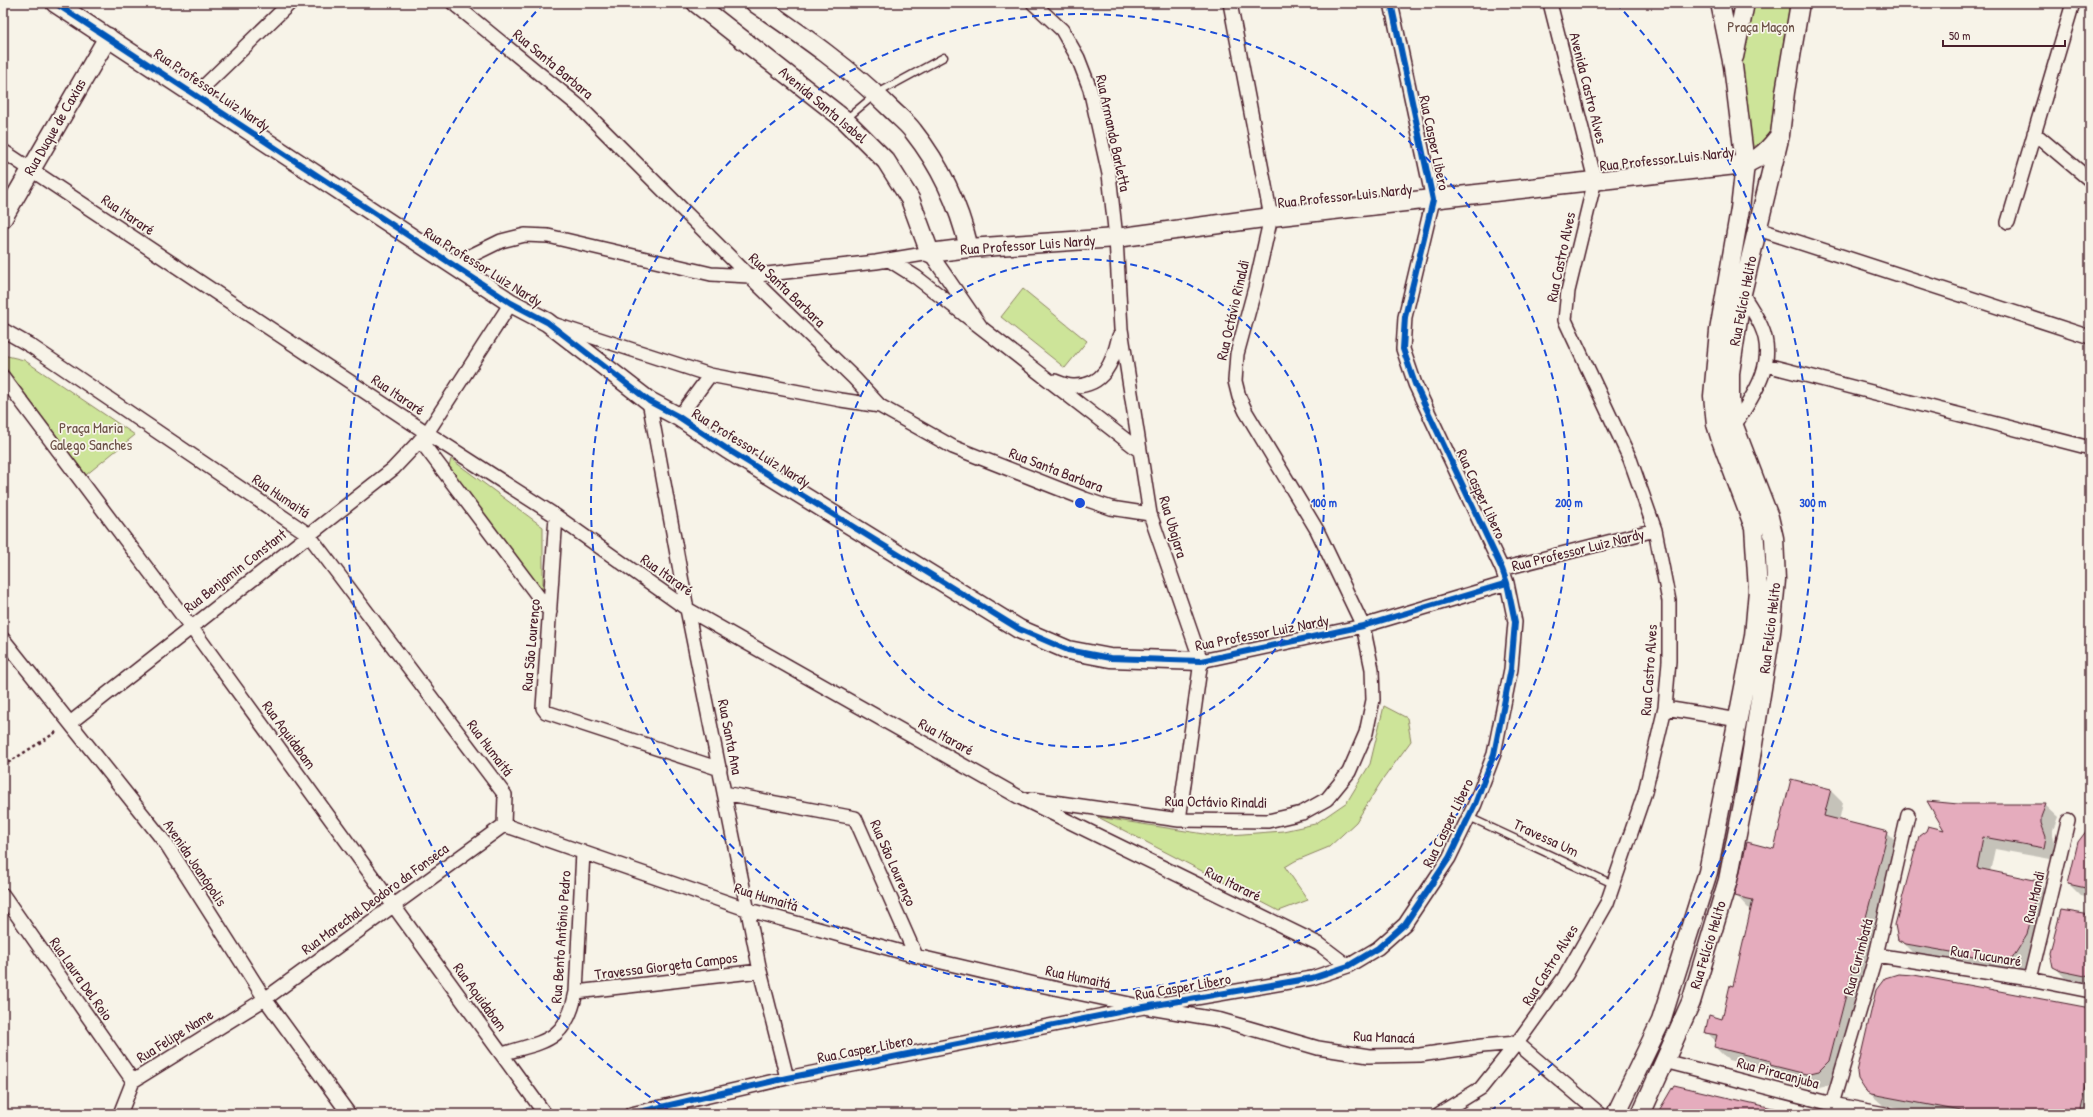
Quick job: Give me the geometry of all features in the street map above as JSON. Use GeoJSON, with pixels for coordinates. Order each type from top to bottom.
{"type":"FeatureCollection","features":[{"type":"Feature","properties":{"kind":"main road","name":"Rua Professor Luiz Nardy"},"geometry":{"type":"LineString","coordinates":[[55,3],[454,264],[510,303],[547,322],[649,401],[679,417],[727,449],[1019,629],[1075,652],[1110,658],[1201,661]]}},
{"type":"Feature","properties":{"kind":"main road","name":"Avenida Santa Isabel"},"geometry":{"type":"LineString","coordinates":[[696,3],[845,120],[886,161],[910,199],[930,253]]}},
{"type":"Feature","properties":{"kind":"main road"},"geometry":{"type":"LineString","coordinates":[[755,3],[819,47],[876,94],[913,131],[941,172],[963,224],[969,248]]}},
{"type":"Feature","properties":{"kind":"main road"},"geometry":{"type":"LineString","coordinates":[[1720,3],[1733,66],[1745,164]]}},
{"type":"Feature","properties":{"kind":"main road"},"geometry":{"type":"LineString","coordinates":[[1733,66],[1745,3]]}},
{"type":"Feature","properties":{"kind":"main road"},"geometry":{"type":"LineString","coordinates":[[1780,135],[1785,92],[1800,3]]}},
{"type":"Feature","properties":{"kind":"main road","name":"Rua Duque de Caxias"},"geometry":{"type":"LineString","coordinates":[[3,218],[30,169],[108,37]]}},
{"type":"Feature","properties":{"kind":"main road","name":"Rua Professor Luis Nardy"},"geometry":{"type":"LineString","coordinates":[[930,253],[969,248],[1116,238],[1271,217],[1745,164],[1765,154],[1780,135]]}},
{"type":"Feature","properties":{"kind":"main road","name":"Rua Felício Helito"},"geometry":{"type":"LineString","coordinates":[[1641,1114],[1691,1002],[1710,944],[1728,880],[1745,794],[1771,632],[1776,580],[1774,538],[1770,517],[1734,426],[1730,400],[1730,373],[1742,293],[1780,135]]}},
{"type":"Feature","properties":{"kind":"main road","name":"Rua Felício Helito"},"geometry":{"type":"LineString","coordinates":[[1616,1114],[1661,1021],[1681,962],[1708,872],[1739,720],[1754,636],[1758,590],[1756,543],[1750,512],[1716,424],[1713,396],[1719,331],[1740,209],[1745,164]]}},
{"type":"Feature","properties":{"kind":"street"},"geometry":{"type":"LineString","coordinates":[[195,95],[290,3]]}},
{"type":"Feature","properties":{"kind":"street","name":"Rua Santa Barbara"},"geometry":{"type":"LineString","coordinates":[[453,3],[580,107],[749,276],[854,378],[880,406],[960,450],[1110,508],[1150,514]]}},
{"type":"Feature","properties":{"kind":"street","name":"Rua Armando Barletta"},"geometry":{"type":"LineString","coordinates":[[1033,3],[1062,30],[1078,58],[1090,89],[1109,174],[1116,238]]}},
{"type":"Feature","properties":{"kind":"street","name":"Rua Octávio Rinaldi"},"geometry":{"type":"LineString","coordinates":[[1019,797],[1179,820],[1268,821],[1302,814],[1327,799],[1349,772],[1366,733],[1373,700],[1372,669],[1363,626],[1316,530],[1246,412],[1236,386],[1237,354],[1255,288],[1271,217],[1230,3]]}},
{"type":"Feature","properties":{"kind":"street","name":"Rua Casper Libero"},"geometry":{"type":"LineString","coordinates":[[632,1114],[787,1078],[1144,1007],[1312,978],[1348,966],[1378,948],[1405,924],[1449,858],[1469,816],[1494,754],[1511,668],[1515,622],[1507,583],[1502,569],[1415,384],[1403,349],[1405,317],[1433,200],[1391,3]]}},
{"type":"Feature","properties":{"kind":"street","name":"Avenida Castro Alves"},"geometry":{"type":"LineString","coordinates":[[1550,3],[1595,180]]}},
{"type":"Feature","properties":{"kind":"street"},"geometry":{"type":"LineString","coordinates":[[2008,222],[2073,3]]}},
{"type":"Feature","properties":{"kind":"street"},"geometry":{"type":"LineString","coordinates":[[2034,133],[2090,180]]}},
{"type":"Feature","properties":{"kind":"street","name":"Rua Itararé"},"geometry":{"type":"LineString","coordinates":[[3,151],[423,437],[556,516],[687,610],[1019,797],[1319,944],[1348,966]]}},
{"type":"Feature","properties":{"kind":"street","name":"Rua Castro Alves"},"geometry":{"type":"LineString","coordinates":[[1439,1114],[1481,1088],[1518,1043],[1566,975],[1606,903],[1645,792],[1665,708],[1669,661],[1668,601],[1655,530],[1630,459],[1565,320],[1568,291],[1595,180]]}},
{"type":"Feature","properties":{"kind":"street"},"geometry":{"type":"LineString","coordinates":[[1758,229],[2090,337]]}},
{"type":"Feature","properties":{"kind":"street"},"geometry":{"type":"LineString","coordinates":[[454,264],[501,241],[525,235],[548,236],[710,274],[749,276],[889,260],[930,253],[981,327]]}},
{"type":"Feature","properties":{"kind":"street","name":"Rua Ubajara"},"geometry":{"type":"LineString","coordinates":[[1116,238],[1121,329],[1150,514],[1201,661],[1179,820]]}},
{"type":"Feature","properties":{"kind":"street"},"geometry":{"type":"LineString","coordinates":[[889,260],[916,277],[1048,378],[1140,451]]}},
{"type":"Feature","properties":{"kind":"street"},"geometry":{"type":"LineString","coordinates":[[1734,426],[1761,383],[1766,365],[1766,347],[1762,327],[1742,293]]}},
{"type":"Feature","properties":{"kind":"street","name":"Rua Benjamin Constant"},"geometry":{"type":"LineString","coordinates":[[70,723],[308,534],[393,469],[423,437],[510,303]]}},
{"type":"Feature","properties":{"kind":"street"},"geometry":{"type":"LineString","coordinates":[[547,322],[710,375],[840,400],[880,406]]}},
{"type":"Feature","properties":{"kind":"street"},"geometry":{"type":"LineString","coordinates":[[1048,378],[1072,386],[1091,383],[1106,372],[1114,360],[1121,329]]}},
{"type":"Feature","properties":{"kind":"street","name":"Rua Humaitá"},"geometry":{"type":"LineString","coordinates":[[3,330],[31,346],[308,534],[505,795],[504,825],[749,910],[916,956],[1034,984],[1144,1007]]}},
{"type":"Feature","properties":{"kind":"street"},"geometry":{"type":"LineString","coordinates":[[1766,365],[2090,448]]}},
{"type":"Feature","properties":{"kind":"street"},"geometry":{"type":"LineString","coordinates":[[679,417],[710,375]]}},
{"type":"Feature","properties":{"kind":"street","name":"Rua Aquidabam"},"geometry":{"type":"LineString","coordinates":[[3,377],[191,627],[545,1114]]}},
{"type":"Feature","properties":{"kind":"street","name":"Rua Santa Ana"},"geometry":{"type":"LineString","coordinates":[[649,401],[687,610],[749,910],[760,971],[787,1078]]}},
{"type":"Feature","properties":{"kind":"street"},"geometry":{"type":"LineString","coordinates":[[423,437],[550,612]]}},
{"type":"Feature","properties":{"kind":"street","name":"Rua São Lourenço"},"geometry":{"type":"LineString","coordinates":[[556,516],[542,704],[546,712],[720,769]]}},
{"type":"Feature","properties":{"kind":"street","name":"Rua Professor Luiz Nardy"},"geometry":{"type":"LineString","coordinates":[[1502,569],[1655,530]]}},
{"type":"Feature","properties":{"kind":"street","name":"Rua Professor Luiz Nardy"},"geometry":{"type":"LineString","coordinates":[[1201,661],[1363,626],[1507,583]]}},
{"type":"Feature","properties":{"kind":"street","name":"Avenida Joanópolis"},"geometry":{"type":"LineString","coordinates":[[3,639],[167,845],[264,999],[349,1114]]}},
{"type":"Feature","properties":{"kind":"street"},"geometry":{"type":"LineString","coordinates":[[1665,708],[1739,720]]}},
{"type":"Feature","properties":{"kind":"street","name":"Rua São Lourenço"},"geometry":{"type":"LineString","coordinates":[[724,793],[855,818],[916,956]]}},
{"type":"Feature","properties":{"kind":"street","name":"Rua Curimbatá"},"geometry":{"type":"LineString","coordinates":[[1832,1104],[1876,954],[1908,815]]}},
{"type":"Feature","properties":{"kind":"street","name":"Rua Mandi"},"geometry":{"type":"LineString","coordinates":[[2030,979],[2068,821]]}},
{"type":"Feature","properties":{"kind":"street","name":"Rua Marechal Deodoro da Fonseca"},"geometry":{"type":"LineString","coordinates":[[264,999],[504,825]]}},
{"type":"Feature","properties":{"kind":"street","name":"Rua Bento Antônio Pedro"},"geometry":{"type":"LineString","coordinates":[[502,1054],[548,1040],[564,1027],[572,1012],[576,992],[583,852]]}},
{"type":"Feature","properties":{"kind":"street","name":"Rua Laura Del Roio"},"geometry":{"type":"LineString","coordinates":[[3,896],[133,1081]]}},
{"type":"Feature","properties":{"kind":"street","name":"Rua Tucunaré"},"geometry":{"type":"LineString","coordinates":[[1876,954],[2030,979],[2090,991]]}},
{"type":"Feature","properties":{"kind":"street","name":"Travessa Giorgeta Campos"},"geometry":{"type":"LineString","coordinates":[[576,992],[760,971]]}},
{"type":"Feature","properties":{"kind":"street","name":"Rua Felipe Name"},"geometry":{"type":"LineString","coordinates":[[120,1114],[133,1081],[264,999]]}},
{"type":"Feature","properties":{"kind":"street","name":"Rua Manacá"},"geometry":{"type":"LineString","coordinates":[[1144,1007],[1221,1020],[1318,1048],[1369,1056],[1420,1055],[1482,1046],[1518,1043]]}},
{"type":"Feature","properties":{"kind":"street"},"geometry":{"type":"LineString","coordinates":[[1518,1043],[1600,1114]]}},
{"type":"Feature","properties":{"kind":"street","name":"Rua Piracanjuba"},"geometry":{"type":"LineString","coordinates":[[1664,1061],[1832,1104],[1884,1114]]}},
{"type":"Feature","properties":{"kind":"lane"},"geometry":{"type":"LineString","coordinates":[[845,120],[876,94],[944,57]]}},
{"type":"Feature","properties":{"kind":"lane","name":"Travessa Um"},"geometry":{"type":"LineString","coordinates":[[1469,816],[1613,884]]}},
{"type":"Feature","properties":{"kind":"path"},"geometry":{"type":"LineString","coordinates":[[3,766],[70,723]]}},
{"type":"Feature","properties":{"kind":"green space","name":"Praça Maçon"},"geometry":{"type":"Polygon","coordinates":[[[1733,3],[1790,3],[1771,130],[1763,141],[1752,148],[1733,3]]]}},
{"type":"Feature","properties":{"kind":"green space"},"geometry":{"type":"Polygon","coordinates":[[[1023,289],[1087,341],[1065,368],[1001,317],[1023,289]]]}},
{"type":"Feature","properties":{"kind":"green space","name":"Praça Maria Galego Sanches"},"geometry":{"type":"Polygon","coordinates":[[[3,355],[24,360],[135,435],[86,475],[3,364],[3,355]]]}},
{"type":"Feature","properties":{"kind":"green space"},"geometry":{"type":"Polygon","coordinates":[[[451,459],[543,527],[543,591],[449,467],[451,459]]]}},
{"type":"Feature","properties":{"kind":"green space"},"geometry":{"type":"Polygon","coordinates":[[[1384,706],[1407,718],[1411,741],[1381,782],[1356,822],[1329,847],[1295,861],[1285,867],[1308,900],[1279,911],[1098,817],[1217,836],[1283,831],[1315,824],[1347,802],[1370,764],[1384,706]]]}},
{"type":"Feature","properties":{"kind":"building"},"geometry":{"type":"Polygon","coordinates":[[[1791,779],[1831,789],[1824,816],[1888,832],[1829,1061],[1819,1071],[1806,1074],[1770,1065],[1771,1061],[1714,1047],[1717,1035],[1705,1033],[1709,1015],[1722,1019],[1730,985],[1733,986],[1753,900],[1734,896],[1747,842],[1774,849],[1791,779]]]}},
{"type":"Feature","properties":{"kind":"building"},"geometry":{"type":"Polygon","coordinates":[[[1927,801],[1958,804],[2046,804],[2041,817],[2041,823],[2046,837],[2044,848],[1983,837],[1977,868],[2039,881],[2027,935],[2012,959],[1985,958],[1906,944],[1898,940],[1895,925],[1919,836],[1926,831],[1928,826],[1944,830],[1927,801]]]}},
{"type":"Feature","properties":{"kind":"building"},"geometry":{"type":"Polygon","coordinates":[[[2090,826],[2090,889],[2068,884],[2078,842],[2090,826]]]}},
{"type":"Feature","properties":{"kind":"building"},"geometry":{"type":"Polygon","coordinates":[[[2061,910],[2090,915],[2090,977],[2061,971],[2053,967],[2050,952],[2061,910]]]}},
{"type":"Feature","properties":{"kind":"building"},"geometry":{"type":"Polygon","coordinates":[[[1898,974],[1914,975],[2090,1008],[2090,1066],[2080,1114],[1977,1114],[1871,1094],[1865,1090],[1858,1079],[1857,1072],[1876,990],[1885,978],[1898,974]]]}},
{"type":"Feature","properties":{"kind":"building"},"geometry":{"type":"Polygon","coordinates":[[[1674,1085],[1777,1109],[1776,1114],[1657,1114],[1674,1085]]]}},
{"type":"Feature","properties":{"kind":"cycle path"},"geometry":{"type":"LineString","coordinates":[[55,3],[511,303],[547,322],[649,401],[679,417],[727,449],[1019,629],[1068,650],[1110,658],[1201,661],[1363,626],[1507,583]]}},
{"type":"Feature","properties":{"kind":"cycle path"},"geometry":{"type":"LineString","coordinates":[[631,1114],[787,1078],[1144,1007],[1312,978],[1348,966],[1378,948],[1405,924],[1449,858],[1475,804],[1494,754],[1511,669],[1515,622],[1507,583],[1502,569],[1415,384],[1403,349],[1405,317],[1433,200],[1391,3]]}}]}
